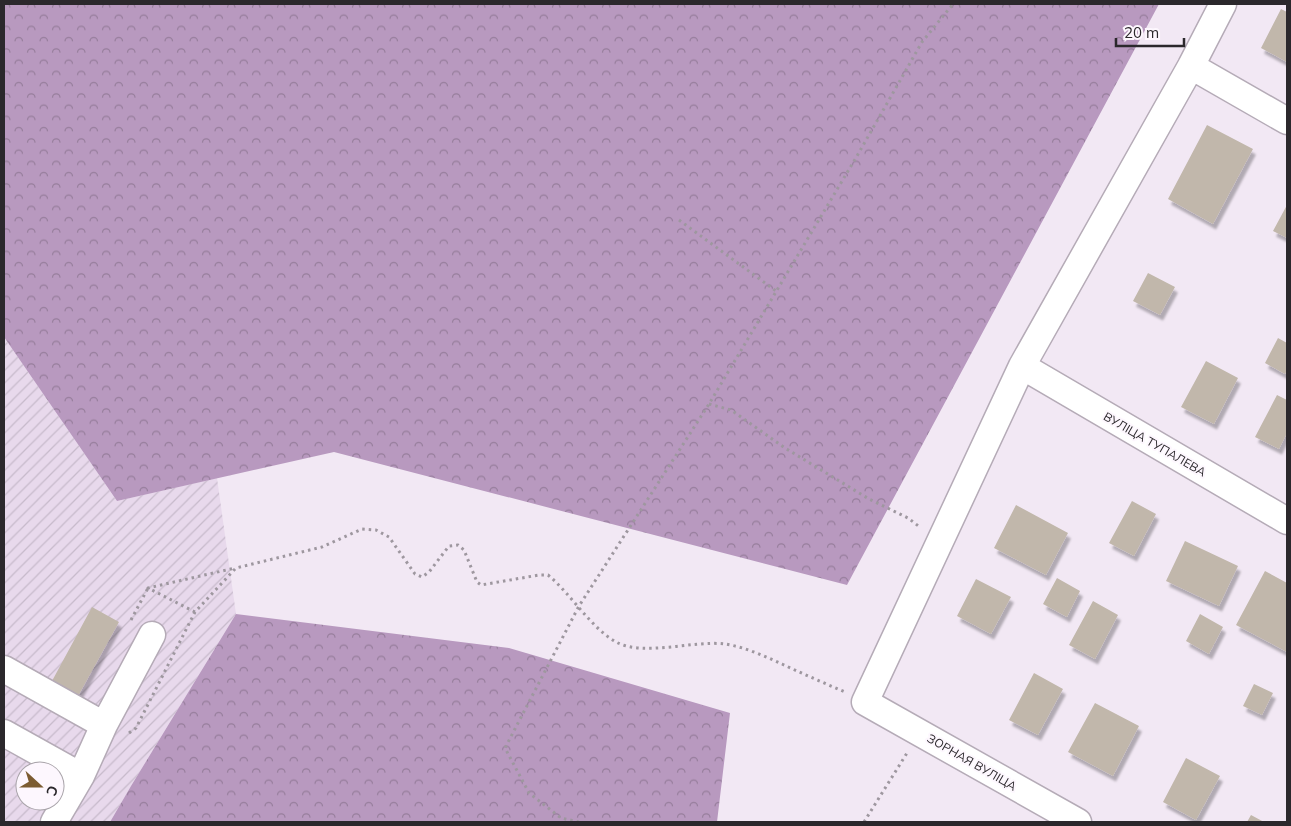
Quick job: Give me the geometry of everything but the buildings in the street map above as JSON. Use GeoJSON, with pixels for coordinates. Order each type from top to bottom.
{"type":"FeatureCollection","features":[{"type":"Feature","properties":{"kind":"street"},"geometry":{"type":"LineString","coordinates":[[865,702],[1022,366],[1224,4]]}},
{"type":"Feature","properties":{"kind":"street"},"geometry":{"type":"LineString","coordinates":[[1191,66],[1287,121]]}},
{"type":"Feature","properties":{"kind":"street","name":"ВУЛІЦА ТУПАЛЕВА"},"geometry":{"type":"LineString","coordinates":[[1022,366],[1287,521]]}},
{"type":"Feature","properties":{"kind":"street"},"geometry":{"type":"LineString","coordinates":[[54,822],[81,776],[113,731],[152,635]]}},
{"type":"Feature","properties":{"kind":"street"},"geometry":{"type":"LineString","coordinates":[[4,669],[113,731]]}},
{"type":"Feature","properties":{"kind":"street","name":"ЗОРНАЯ ВУЛІЦА"},"geometry":{"type":"LineString","coordinates":[[865,702],[1078,822]]}},
{"type":"Feature","properties":{"kind":"street"},"geometry":{"type":"LineString","coordinates":[[4,733],[81,776]]}},
{"type":"Feature","properties":{"kind":"path"},"geometry":{"type":"LineString","coordinates":[[579,822],[561,818],[529,793],[505,748],[579,606],[709,404],[857,156],[922,42],[953,4]]}},
{"type":"Feature","properties":{"kind":"path"},"geometry":{"type":"LineString","coordinates":[[679,220],[776,291]]}},
{"type":"Feature","properties":{"kind":"path"},"geometry":{"type":"LineString","coordinates":[[709,404],[731,410],[785,448],[869,499],[908,518],[940,542]]}},
{"type":"Feature","properties":{"kind":"path"},"geometry":{"type":"LineString","coordinates":[[195,612],[148,588],[322,547],[362,529],[376,530],[389,537],[415,574],[422,577],[429,572],[449,546],[458,545],[464,550],[477,582],[481,586],[548,575],[597,627],[616,642],[643,648],[725,644],[748,649],[865,702]]}},
{"type":"Feature","properties":{"kind":"path"},"geometry":{"type":"LineString","coordinates":[[113,731],[136,728],[195,612],[236,568]]}},
{"type":"Feature","properties":{"kind":"path"},"geometry":{"type":"LineString","coordinates":[[864,822],[920,733]]}},
{"type":"Feature","properties":{"kind":"shaded area"},"geometry":{"type":"Polygon","coordinates":[[[4,337],[117,501],[217,478],[236,614],[110,822],[4,822],[4,337]]]}},
{"type":"Feature","properties":{"kind":"green space"},"geometry":{"type":"Polygon","coordinates":[[[4,4],[1159,4],[847,585],[334,452],[117,501],[4,337],[4,4]]]}},
{"type":"Feature","properties":{"kind":"green space"},"geometry":{"type":"Polygon","coordinates":[[[236,614],[509,648],[730,713],[717,822],[110,822],[236,614]]]}}]}
